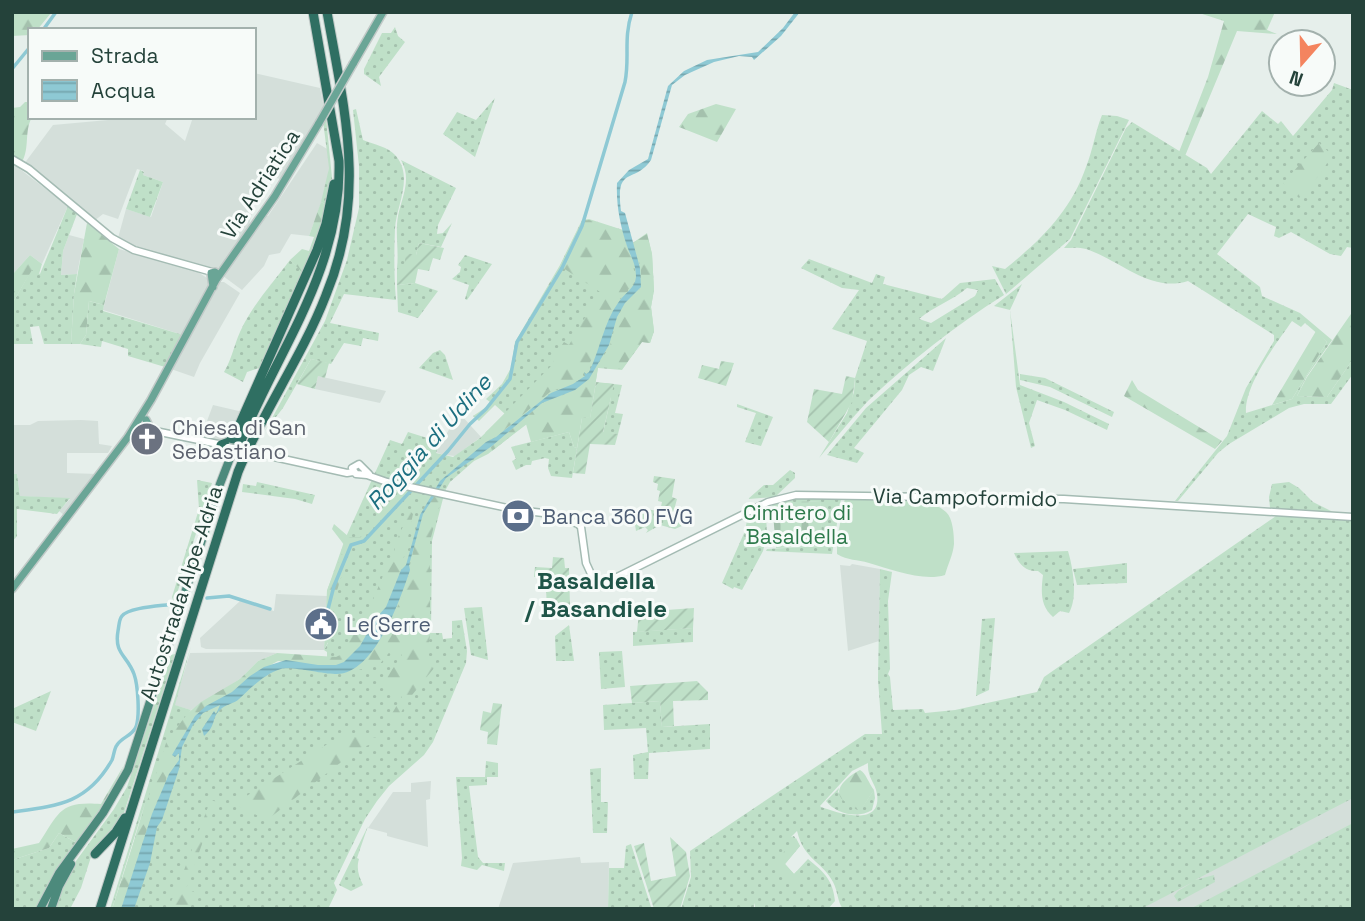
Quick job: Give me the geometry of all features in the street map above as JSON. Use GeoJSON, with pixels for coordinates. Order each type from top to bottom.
{"type":"FeatureCollection","features":[{"type":"Feature","properties":{"kind":"highway"},"geometry":{"type":"LineString","coordinates":[[51,909],[58,886],[107,816],[128,779],[141,745],[229,442],[317,250],[326,224],[334,184],[334,160],[311,12]]}},
{"type":"Feature","properties":{"kind":"highway"},"geometry":{"type":"LineString","coordinates":[[169,643],[197,537],[226,454],[320,273],[337,213],[339,162],[311,12]]}},
{"type":"Feature","properties":{"kind":"highway","name":"Autostrada Alpe-Adria"},"geometry":{"type":"LineString","coordinates":[[100,909],[238,472],[269,404],[322,306],[342,248],[349,203],[350,158],[348,129],[327,12]]}},
{"type":"Feature","properties":{"kind":"highway","name":"Autostrada Alpe-Adria"},"geometry":{"type":"LineString","coordinates":[[106,909],[240,483],[258,437],[322,318],[348,248],[355,197],[356,157],[333,12]]}},
{"type":"Feature","properties":{"kind":"highway"},"geometry":{"type":"LineString","coordinates":[[40,909],[59,873],[122,782],[185,598]]}},
{"type":"Feature","properties":{"kind":"highway"},"geometry":{"type":"LineString","coordinates":[[95,854],[122,824],[140,781]]}},
{"type":"Feature","properties":{"kind":"main road","name":"Via Adriatica"},"geometry":{"type":"LineString","coordinates":[[12,589],[142,421],[214,278],[229,264],[295,164],[383,12]]}},
{"type":"Feature","properties":{"kind":"main road"},"geometry":{"type":"LineString","coordinates":[[12,159],[29,169],[117,242],[134,250],[203,270],[214,278]]}},
{"type":"Feature","properties":{"kind":"main road"},"geometry":{"type":"LineString","coordinates":[[160,432],[142,421],[136,427],[229,449]]}},
{"type":"Feature","properties":{"kind":"main road","name":"Via Adriatica"},"geometry":{"type":"LineString","coordinates":[[128,437],[142,430]]}},
{"type":"Feature","properties":{"kind":"main road","name":"Via Campoformido"},"geometry":{"type":"LineString","coordinates":[[229,449],[340,471],[357,471],[415,488],[555,515],[581,527],[586,563],[597,587],[768,502],[796,495],[1064,499],[1353,517]]}},
{"type":"Feature","properties":{"kind":"shaded area"},"geometry":{"type":"Polygon","coordinates":[[[256,73],[320,88],[324,108],[283,180],[261,173],[247,234],[222,266],[216,269],[141,249],[118,238],[126,209],[151,217],[163,182],[143,175],[144,171],[137,169],[118,219],[103,214],[94,221],[24,164],[53,125],[109,119],[167,119],[165,124],[185,141],[192,119],[256,119],[256,73]]]}},
{"type":"Feature","properties":{"kind":"shaded area"},"geometry":{"type":"Polygon","coordinates":[[[317,143],[329,150],[329,168],[326,189],[309,236],[291,234],[280,253],[269,255],[264,266],[242,290],[223,276],[265,215],[268,216],[317,143]]]}},
{"type":"Feature","properties":{"kind":"shaded area"},"geometry":{"type":"Polygon","coordinates":[[[12,163],[68,206],[42,264],[30,255],[12,275],[12,163]]]}},
{"type":"Feature","properties":{"kind":"shaded area"},"geometry":{"type":"Polygon","coordinates":[[[69,235],[84,239],[77,274],[61,275],[63,251],[69,235]]]}},
{"type":"Feature","properties":{"kind":"shaded area"},"geometry":{"type":"Polygon","coordinates":[[[119,249],[198,272],[207,278],[209,287],[183,335],[103,310],[119,249]]]}},
{"type":"Feature","properties":{"kind":"shaded area"},"geometry":{"type":"Polygon","coordinates":[[[220,282],[240,293],[194,377],[171,369],[220,282]]]}},
{"type":"Feature","properties":{"kind":"shaded area"},"geometry":{"type":"Polygon","coordinates":[[[318,376],[386,391],[380,403],[315,389],[318,376]]]}},
{"type":"Feature","properties":{"kind":"shaded area"},"geometry":{"type":"Polygon","coordinates":[[[213,405],[243,412],[232,436],[221,441],[201,437],[213,405]]]}},
{"type":"Feature","properties":{"kind":"shaded area"},"geometry":{"type":"Polygon","coordinates":[[[461,415],[481,437],[455,456],[444,455],[466,428],[443,455],[436,452],[450,428],[461,415]]]}},
{"type":"Feature","properties":{"kind":"shaded area"},"geometry":{"type":"Polygon","coordinates":[[[38,421],[98,421],[99,444],[112,446],[108,453],[67,453],[67,473],[98,474],[65,516],[59,511],[70,499],[20,496],[17,474],[12,474],[12,425],[30,425],[38,421]]]}},
{"type":"Feature","properties":{"kind":"shaded area"},"geometry":{"type":"Polygon","coordinates":[[[852,564],[880,569],[879,641],[848,651],[840,565],[852,564]]]}},
{"type":"Feature","properties":{"kind":"shaded area"},"geometry":{"type":"Polygon","coordinates":[[[276,594],[327,596],[324,650],[201,647],[200,638],[240,601],[274,611],[276,594]]]}},
{"type":"Feature","properties":{"kind":"shaded area"},"geometry":{"type":"Polygon","coordinates":[[[190,653],[277,653],[258,661],[240,679],[191,710],[174,705],[190,653]]]}},
{"type":"Feature","properties":{"kind":"shaded area"},"geometry":{"type":"Polygon","coordinates":[[[431,781],[430,799],[426,800],[428,847],[368,828],[393,792],[411,792],[411,783],[431,781]]]}},
{"type":"Feature","properties":{"kind":"shaded area"},"geometry":{"type":"Polygon","coordinates":[[[1353,791],[1353,909],[1130,909],[1353,791]]]}},
{"type":"Feature","properties":{"kind":"shaded area"},"geometry":{"type":"Polygon","coordinates":[[[580,857],[581,863],[609,862],[608,909],[498,909],[513,863],[580,857]]]}},
{"type":"Feature","properties":{"kind":"green space"},"geometry":{"type":"Polygon","coordinates":[[[12,12],[51,13],[39,28],[28,28],[28,35],[12,36],[12,12]]]}},
{"type":"Feature","properties":{"kind":"green space"},"geometry":{"type":"Polygon","coordinates":[[[1196,12],[1275,12],[1267,33],[1237,31],[1185,156],[1179,152],[1208,77],[1224,21],[1196,12]]]}},
{"type":"Feature","properties":{"kind":"green space"},"geometry":{"type":"Polygon","coordinates":[[[395,27],[398,36],[405,42],[379,77],[381,86],[364,74],[364,69],[382,33],[391,33],[395,27]]]}},
{"type":"Feature","properties":{"kind":"green space"},"geometry":{"type":"Polygon","coordinates":[[[1337,84],[1353,90],[1353,248],[1347,247],[1341,256],[1330,254],[1291,232],[1279,238],[1274,236],[1276,227],[1248,214],[1217,254],[1260,287],[1262,296],[1300,313],[1332,340],[1307,376],[1297,396],[1327,397],[1353,359],[1353,374],[1331,404],[1304,404],[1289,408],[1229,444],[1218,453],[1178,501],[1175,501],[1227,436],[1246,388],[1274,341],[1274,335],[1188,281],[1161,283],[1135,274],[1086,249],[1064,248],[1071,240],[1126,128],[1132,122],[1207,168],[1211,174],[1262,111],[1278,124],[1281,121],[1293,136],[1325,98],[1337,98],[1337,84]],[[1292,321],[1270,353],[1250,390],[1246,413],[1292,399],[1327,342],[1305,323],[1301,327],[1292,321]]]}},
{"type":"Feature","properties":{"kind":"green space"},"geometry":{"type":"Polygon","coordinates":[[[495,98],[475,157],[443,134],[457,112],[476,120],[495,98]]]}},
{"type":"Feature","properties":{"kind":"green space"},"geometry":{"type":"Polygon","coordinates":[[[28,102],[28,119],[31,119],[22,162],[12,156],[12,108],[28,102]]]}},
{"type":"Feature","properties":{"kind":"green space"},"geometry":{"type":"Polygon","coordinates":[[[716,104],[736,109],[717,142],[679,127],[688,114],[716,104]]]}},
{"type":"Feature","properties":{"kind":"green space"},"geometry":{"type":"Polygon","coordinates":[[[356,109],[363,140],[393,153],[404,173],[395,229],[396,300],[344,294],[330,323],[379,333],[378,341],[363,338],[361,346],[344,343],[331,364],[311,359],[283,408],[265,431],[325,321],[347,260],[359,208],[359,166],[353,110],[356,109]]]}},
{"type":"Feature","properties":{"kind":"green space"},"geometry":{"type":"Polygon","coordinates":[[[1102,115],[1129,120],[1070,239],[1006,294],[992,266],[1005,269],[1042,236],[1063,211],[1080,183],[1102,115]]]}},
{"type":"Feature","properties":{"kind":"green space"},"geometry":{"type":"Polygon","coordinates":[[[326,117],[332,178],[326,219],[262,367],[247,372],[243,382],[224,372],[240,332],[257,303],[290,260],[302,271],[327,205],[321,202],[329,168],[323,121],[326,117]]]}},
{"type":"Feature","properties":{"kind":"green space"},"geometry":{"type":"Polygon","coordinates":[[[1319,143],[1332,155],[1321,173],[1299,198],[1283,183],[1319,143]]]}},
{"type":"Feature","properties":{"kind":"green space"},"geometry":{"type":"Polygon","coordinates":[[[401,160],[456,188],[438,225],[437,234],[443,233],[452,223],[441,247],[419,243],[416,255],[404,268],[397,268],[397,222],[406,181],[401,160]]]}},
{"type":"Feature","properties":{"kind":"green space"},"geometry":{"type":"Polygon","coordinates":[[[140,170],[144,172],[143,175],[163,182],[150,217],[126,209],[140,170]]]}},
{"type":"Feature","properties":{"kind":"green space"},"geometry":{"type":"Polygon","coordinates":[[[321,202],[327,205],[317,238],[302,272],[290,260],[302,249],[309,251],[314,237],[309,236],[321,202]]]}},
{"type":"Feature","properties":{"kind":"green space"},"geometry":{"type":"Polygon","coordinates":[[[68,206],[77,214],[63,251],[61,275],[77,274],[71,344],[44,344],[39,326],[30,327],[33,344],[12,344],[12,304],[32,269],[40,274],[68,206]]]}},
{"type":"Feature","properties":{"kind":"green space"},"geometry":{"type":"Polygon","coordinates":[[[589,219],[623,230],[627,247],[647,233],[652,254],[654,290],[651,307],[654,331],[650,343],[642,342],[622,370],[598,368],[590,418],[553,417],[527,424],[488,454],[474,461],[450,482],[445,491],[432,541],[431,633],[442,633],[443,639],[452,638],[452,621],[462,620],[467,651],[466,663],[433,742],[424,755],[389,786],[365,819],[334,883],[337,890],[328,909],[114,909],[146,800],[110,909],[191,646],[175,705],[191,710],[169,740],[254,667],[327,657],[324,650],[328,643],[328,588],[345,539],[390,440],[402,444],[408,432],[440,442],[436,453],[453,457],[480,438],[505,414],[495,405],[479,421],[473,416],[485,408],[490,402],[486,399],[502,384],[511,368],[515,342],[560,265],[582,220],[589,219]]]}},
{"type":"Feature","properties":{"kind":"green space"},"geometry":{"type":"Polygon","coordinates":[[[589,220],[622,230],[632,259],[634,283],[618,301],[609,318],[601,345],[578,381],[550,392],[488,441],[485,433],[554,363],[553,357],[564,342],[569,345],[600,292],[560,266],[582,221],[589,220]]]}},
{"type":"Feature","properties":{"kind":"green space"},"geometry":{"type":"Polygon","coordinates":[[[87,223],[119,249],[104,305],[89,301],[86,335],[80,344],[71,344],[74,294],[87,223]]]}},
{"type":"Feature","properties":{"kind":"green space"},"geometry":{"type":"Polygon","coordinates":[[[647,234],[652,254],[654,290],[651,307],[654,331],[650,343],[642,342],[622,369],[598,367],[590,417],[582,418],[577,448],[574,447],[569,432],[531,442],[526,424],[492,451],[491,447],[542,403],[576,390],[589,379],[610,346],[617,318],[625,303],[641,288],[641,268],[633,243],[647,234]]]}},
{"type":"Feature","properties":{"kind":"green space"},"geometry":{"type":"Polygon","coordinates":[[[419,243],[444,248],[440,260],[433,258],[429,271],[418,269],[415,283],[397,285],[397,268],[404,268],[406,253],[416,255],[419,243]]]}},
{"type":"Feature","properties":{"kind":"green space"},"geometry":{"type":"Polygon","coordinates":[[[30,255],[42,264],[39,274],[32,270],[12,304],[12,275],[30,255]]]}},
{"type":"Feature","properties":{"kind":"green space"},"geometry":{"type":"Polygon","coordinates":[[[465,255],[492,264],[467,300],[465,299],[469,285],[452,279],[460,272],[461,267],[458,265],[465,255]]]}},
{"type":"Feature","properties":{"kind":"green space"},"geometry":{"type":"Polygon","coordinates":[[[809,259],[872,283],[876,274],[885,277],[883,284],[942,299],[960,283],[995,279],[1004,295],[951,331],[900,372],[868,401],[819,458],[847,413],[867,341],[832,329],[859,290],[842,288],[801,268],[809,259]],[[967,288],[919,319],[931,323],[975,296],[978,290],[967,288]]]}},
{"type":"Feature","properties":{"kind":"green space"},"geometry":{"type":"Polygon","coordinates":[[[415,283],[438,291],[418,318],[398,312],[397,285],[415,283]]]}},
{"type":"Feature","properties":{"kind":"green space"},"geometry":{"type":"Polygon","coordinates":[[[1022,284],[1010,310],[994,306],[1022,284]]]}},
{"type":"Feature","properties":{"kind":"green space"},"geometry":{"type":"Polygon","coordinates":[[[89,301],[104,305],[103,311],[183,335],[165,367],[128,356],[128,349],[102,341],[101,347],[80,344],[86,335],[89,301]]]}},
{"type":"Feature","properties":{"kind":"green space"},"geometry":{"type":"Polygon","coordinates":[[[1010,310],[1020,385],[1109,424],[1107,430],[1037,400],[1029,423],[1035,446],[1031,448],[1016,387],[1010,310]]]}},
{"type":"Feature","properties":{"kind":"green space"},"geometry":{"type":"Polygon","coordinates":[[[1353,311],[1353,359],[1327,397],[1297,396],[1307,377],[1353,311]]]}},
{"type":"Feature","properties":{"kind":"green space"},"geometry":{"type":"Polygon","coordinates":[[[1316,331],[1327,342],[1292,399],[1272,405],[1316,331]]]}},
{"type":"Feature","properties":{"kind":"green space"},"geometry":{"type":"Polygon","coordinates":[[[946,338],[933,371],[921,367],[909,375],[902,390],[854,448],[864,453],[857,463],[827,455],[866,408],[946,338]]]}},
{"type":"Feature","properties":{"kind":"green space"},"geometry":{"type":"Polygon","coordinates":[[[440,350],[445,355],[453,380],[419,368],[433,353],[440,350]]]}},
{"type":"Feature","properties":{"kind":"green space"},"geometry":{"type":"Polygon","coordinates":[[[311,359],[329,363],[325,378],[318,376],[315,389],[297,384],[311,359]]]}},
{"type":"Feature","properties":{"kind":"green space"},"geometry":{"type":"Polygon","coordinates":[[[721,361],[734,363],[726,386],[698,378],[702,365],[719,369],[721,361]]]}},
{"type":"Feature","properties":{"kind":"green space"},"geometry":{"type":"Polygon","coordinates":[[[1020,374],[1045,378],[1114,412],[1112,417],[1050,387],[1020,380],[1020,374]]]}},
{"type":"Feature","properties":{"kind":"green space"},"geometry":{"type":"Polygon","coordinates":[[[846,376],[855,378],[852,402],[829,442],[807,422],[814,389],[842,394],[846,376]]]}},
{"type":"Feature","properties":{"kind":"green space"},"geometry":{"type":"Polygon","coordinates":[[[1132,380],[1138,390],[1222,441],[1215,449],[1124,396],[1132,380]]]}},
{"type":"Feature","properties":{"kind":"green space"},"geometry":{"type":"Polygon","coordinates":[[[596,382],[614,384],[603,432],[618,434],[615,445],[590,444],[585,474],[573,473],[582,418],[590,418],[596,382]]]}},
{"type":"Feature","properties":{"kind":"green space"},"geometry":{"type":"Polygon","coordinates":[[[605,383],[622,385],[615,413],[623,414],[618,434],[603,433],[611,397],[605,383]]]}},
{"type":"Feature","properties":{"kind":"green space"},"geometry":{"type":"Polygon","coordinates":[[[737,404],[773,417],[761,446],[745,442],[756,413],[737,407],[737,404]]]}},
{"type":"Feature","properties":{"kind":"green space"},"geometry":{"type":"Polygon","coordinates":[[[569,432],[574,447],[577,448],[572,478],[551,476],[549,459],[545,458],[532,461],[531,465],[516,470],[512,461],[516,459],[511,447],[569,432]]]}},
{"type":"Feature","properties":{"kind":"green space"},"geometry":{"type":"Polygon","coordinates":[[[790,470],[795,473],[795,478],[775,497],[748,499],[764,485],[773,485],[790,470]]]}},
{"type":"Feature","properties":{"kind":"green space"},"geometry":{"type":"Polygon","coordinates":[[[12,474],[17,474],[20,496],[70,498],[57,514],[17,509],[17,536],[12,542],[12,474]]]}},
{"type":"Feature","properties":{"kind":"green space"},"geometry":{"type":"Polygon","coordinates":[[[654,476],[675,479],[672,497],[677,499],[673,514],[660,511],[662,502],[658,501],[660,491],[657,490],[658,484],[653,482],[654,476]]]}},
{"type":"Feature","properties":{"kind":"green space"},"geometry":{"type":"Polygon","coordinates":[[[197,480],[212,483],[174,603],[172,597],[199,509],[197,480]]]}},
{"type":"Feature","properties":{"kind":"green space"},"geometry":{"type":"Polygon","coordinates":[[[257,482],[315,495],[312,504],[242,492],[243,484],[256,486],[257,482]]]}},
{"type":"Feature","properties":{"kind":"green space"},"geometry":{"type":"Polygon","coordinates":[[[1289,482],[1313,502],[1333,512],[1270,508],[1272,484],[1289,482]]]}},
{"type":"Feature","properties":{"kind":"green space"},"geometry":{"type":"Polygon","coordinates":[[[435,494],[442,496],[430,541],[430,635],[425,669],[439,662],[408,700],[394,725],[388,720],[402,697],[381,685],[402,655],[392,649],[379,665],[358,670],[357,667],[376,647],[396,610],[410,571],[420,521],[435,494]]]}},
{"type":"Feature","properties":{"kind":"green space"},"geometry":{"type":"Polygon","coordinates":[[[845,498],[912,499],[937,506],[946,512],[952,522],[954,544],[945,575],[917,576],[837,554],[837,539],[845,498]]]}},
{"type":"Feature","properties":{"kind":"green space"},"geometry":{"type":"Polygon","coordinates":[[[785,499],[841,499],[832,554],[766,551],[822,546],[820,501],[785,503],[785,499]]]}},
{"type":"Feature","properties":{"kind":"green space","name":"Cimitero di Basaldella"},"geometry":{"type":"Polygon","coordinates":[[[820,501],[822,546],[776,548],[772,503],[820,501]]]}},
{"type":"Feature","properties":{"kind":"green space"},"geometry":{"type":"Polygon","coordinates":[[[647,509],[692,518],[693,521],[675,529],[660,525],[646,533],[648,530],[645,527],[636,531],[633,512],[647,509]]]}},
{"type":"Feature","properties":{"kind":"green space"},"geometry":{"type":"Polygon","coordinates":[[[760,509],[766,515],[767,534],[754,533],[752,544],[764,547],[763,551],[742,590],[733,589],[722,583],[745,531],[748,515],[760,509]]]}},
{"type":"Feature","properties":{"kind":"green space"},"geometry":{"type":"Polygon","coordinates":[[[410,511],[413,514],[401,570],[392,594],[353,654],[336,665],[278,661],[250,676],[232,692],[198,713],[173,755],[175,757],[152,814],[121,909],[112,909],[167,740],[188,713],[240,679],[258,661],[277,653],[336,657],[342,654],[372,602],[390,559],[394,556],[395,544],[410,511]]]}},
{"type":"Feature","properties":{"kind":"green space"},"geometry":{"type":"Polygon","coordinates":[[[1276,516],[1353,521],[1353,798],[1195,880],[1214,875],[1215,882],[1178,902],[1174,896],[1193,882],[1141,909],[843,909],[829,875],[804,848],[797,831],[791,837],[794,836],[800,846],[785,864],[794,874],[808,859],[823,872],[830,882],[835,901],[828,909],[755,909],[755,903],[753,909],[681,909],[691,877],[690,851],[865,734],[882,734],[878,679],[880,569],[892,572],[888,601],[888,674],[893,710],[923,709],[925,713],[955,710],[1037,692],[1044,677],[1276,516]],[[868,763],[852,771],[820,806],[857,816],[873,811],[877,805],[877,794],[868,763]]]}},
{"type":"Feature","properties":{"kind":"green space"},"geometry":{"type":"Polygon","coordinates":[[[334,524],[349,537],[360,537],[368,531],[357,541],[345,546],[332,529],[334,524]]]}},
{"type":"Feature","properties":{"kind":"green space"},"geometry":{"type":"Polygon","coordinates":[[[345,546],[346,562],[329,616],[336,627],[324,650],[327,590],[345,546]]]}},
{"type":"Feature","properties":{"kind":"green space"},"geometry":{"type":"Polygon","coordinates":[[[1068,551],[1074,582],[1072,606],[1069,613],[1060,611],[1053,617],[1044,603],[1043,575],[1023,566],[1014,553],[1068,551]]]}},
{"type":"Feature","properties":{"kind":"green space"},"geometry":{"type":"Polygon","coordinates":[[[553,557],[564,558],[565,568],[569,568],[570,606],[547,610],[546,588],[552,588],[552,578],[534,577],[535,567],[552,568],[553,557]]]}},
{"type":"Feature","properties":{"kind":"green space"},"geometry":{"type":"Polygon","coordinates":[[[1127,563],[1127,583],[1077,585],[1073,569],[1127,563]]]}},
{"type":"Feature","properties":{"kind":"green space"},"geometry":{"type":"Polygon","coordinates":[[[482,607],[488,660],[471,655],[464,608],[482,607]]]}},
{"type":"Feature","properties":{"kind":"green space"},"geometry":{"type":"Polygon","coordinates":[[[694,608],[693,628],[637,632],[639,612],[694,608]]]}},
{"type":"Feature","properties":{"kind":"green space"},"geometry":{"type":"Polygon","coordinates":[[[995,618],[989,690],[976,696],[982,619],[995,618]]]}},
{"type":"Feature","properties":{"kind":"green space"},"geometry":{"type":"Polygon","coordinates":[[[569,625],[574,661],[556,661],[555,636],[569,625]]]}},
{"type":"Feature","properties":{"kind":"green space"},"geometry":{"type":"Polygon","coordinates":[[[693,628],[693,642],[633,646],[633,632],[693,628]]]}},
{"type":"Feature","properties":{"kind":"green space"},"geometry":{"type":"Polygon","coordinates":[[[622,651],[625,687],[601,689],[599,652],[622,651]]]}},
{"type":"Feature","properties":{"kind":"green space"},"geometry":{"type":"Polygon","coordinates":[[[175,654],[122,819],[109,839],[91,857],[81,888],[70,909],[53,909],[68,872],[127,787],[171,655],[175,654]]]}},
{"type":"Feature","properties":{"kind":"green space"},"geometry":{"type":"Polygon","coordinates":[[[697,681],[708,692],[708,700],[673,701],[674,726],[662,727],[660,701],[632,703],[630,686],[697,681]]]}},
{"type":"Feature","properties":{"kind":"green space"},"geometry":{"type":"Polygon","coordinates":[[[51,691],[36,731],[12,722],[12,709],[51,691]]]}},
{"type":"Feature","properties":{"kind":"green space"},"geometry":{"type":"Polygon","coordinates":[[[660,701],[662,727],[710,724],[710,749],[649,753],[648,779],[634,779],[633,755],[648,752],[646,728],[604,730],[603,705],[660,701]]]}},
{"type":"Feature","properties":{"kind":"green space"},"geometry":{"type":"Polygon","coordinates":[[[493,703],[502,704],[497,745],[487,744],[488,732],[480,730],[483,711],[491,713],[493,703]]]}},
{"type":"Feature","properties":{"kind":"green space"},"geometry":{"type":"Polygon","coordinates":[[[340,736],[388,738],[358,749],[267,820],[234,804],[340,736]]]}},
{"type":"Feature","properties":{"kind":"green space"},"geometry":{"type":"Polygon","coordinates":[[[486,761],[498,763],[498,777],[487,777],[487,785],[469,786],[478,857],[483,863],[505,863],[504,871],[482,865],[477,870],[461,866],[456,777],[485,777],[486,761]]]}},
{"type":"Feature","properties":{"kind":"green space"},"geometry":{"type":"Polygon","coordinates":[[[124,765],[108,800],[77,843],[59,833],[49,848],[12,860],[12,849],[39,843],[62,810],[77,804],[101,804],[124,765]]]}},
{"type":"Feature","properties":{"kind":"green space"},"geometry":{"type":"Polygon","coordinates":[[[601,768],[601,802],[608,802],[607,833],[593,833],[590,769],[601,768]]]}},
{"type":"Feature","properties":{"kind":"green space"},"geometry":{"type":"Polygon","coordinates":[[[860,770],[874,790],[861,810],[857,810],[843,800],[839,791],[847,779],[860,770]]]}},
{"type":"Feature","properties":{"kind":"green space"},"geometry":{"type":"Polygon","coordinates":[[[839,788],[838,792],[857,810],[861,809],[874,790],[872,810],[854,815],[835,809],[826,801],[839,788]]]}},
{"type":"Feature","properties":{"kind":"green space"},"geometry":{"type":"Polygon","coordinates":[[[208,799],[217,802],[186,889],[202,895],[185,909],[167,909],[208,807],[208,799]]]}},
{"type":"Feature","properties":{"kind":"green space"},"geometry":{"type":"Polygon","coordinates":[[[1353,823],[1353,909],[1190,909],[1353,823]]]}},
{"type":"Feature","properties":{"kind":"green space"},"geometry":{"type":"Polygon","coordinates":[[[368,826],[357,858],[363,885],[351,891],[339,885],[368,826]]]}},
{"type":"Feature","properties":{"kind":"green space"},"geometry":{"type":"Polygon","coordinates":[[[59,833],[77,843],[52,878],[37,909],[12,909],[12,860],[49,848],[59,833]]]}},
{"type":"Feature","properties":{"kind":"green space"},"geometry":{"type":"Polygon","coordinates":[[[670,837],[686,852],[690,876],[680,909],[654,909],[634,846],[644,843],[651,881],[676,876],[670,837]]]}},
{"type":"Feature","properties":{"kind":"green space"},"geometry":{"type":"Polygon","coordinates":[[[796,838],[800,846],[785,864],[794,874],[797,871],[796,887],[774,869],[776,861],[796,838]]]}},
{"type":"Feature","properties":{"kind":"green space"},"geometry":{"type":"Polygon","coordinates":[[[631,844],[651,907],[608,909],[609,868],[624,868],[626,846],[631,844]]]}},
{"type":"Feature","properties":{"kind":"water"},"geometry":{"type":"Polygon","coordinates":[[[795,12],[800,12],[781,36],[754,60],[752,57],[739,56],[714,62],[685,75],[672,85],[651,160],[638,172],[627,177],[621,187],[621,211],[625,213],[640,268],[641,287],[625,303],[617,317],[609,345],[589,379],[575,390],[542,403],[492,446],[446,478],[423,514],[409,565],[410,570],[392,617],[373,650],[362,663],[349,671],[335,674],[292,669],[275,671],[237,701],[222,708],[204,736],[202,729],[214,711],[216,714],[220,705],[203,713],[193,725],[182,747],[179,769],[162,820],[157,827],[150,863],[134,909],[121,909],[152,814],[169,774],[179,760],[179,753],[175,757],[172,755],[195,716],[264,667],[286,660],[318,665],[344,662],[360,646],[375,619],[386,607],[401,570],[406,565],[420,515],[440,481],[551,393],[573,384],[585,376],[584,372],[589,372],[609,319],[620,300],[634,285],[636,277],[620,222],[617,183],[629,170],[648,159],[668,86],[684,71],[707,60],[758,52],[795,12]]]}},
{"type":"Feature","properties":{"kind":"waterway"},"geometry":{"type":"LineString","coordinates":[[44,28],[56,12]]}},
{"type":"Feature","properties":{"kind":"waterway","name":"Roggia di Udine"},"geometry":{"type":"LineString","coordinates":[[328,609],[334,586],[351,545],[364,541],[486,409],[510,379],[517,342],[562,268],[582,226],[625,82],[632,12]]}},
{"type":"Feature","properties":{"kind":"waterway"},"geometry":{"type":"LineString","coordinates":[[12,69],[28,49]]}},
{"type":"Feature","properties":{"kind":"waterway","name":"Roggia di Udine"},"geometry":{"type":"LineString","coordinates":[[207,598],[229,596],[270,609]]}},
{"type":"Feature","properties":{"kind":"waterway","name":"Roggia di Udine"},"geometry":{"type":"LineString","coordinates":[[12,812],[43,808],[70,800],[92,786],[102,775],[112,760],[115,748],[130,735],[137,722],[135,679],[117,639],[120,619],[131,611],[174,604]]}},
{"type":"Feature","properties":{"kind":"place","name":"Chiesa di San Sebastiano"},"geometry":{"type":"Point","coordinates":[147,439]}},
{"type":"Feature","properties":{"kind":"place","name":"Banca 360 FVG"},"geometry":{"type":"Point","coordinates":[518,516]}},
{"type":"Feature","properties":{"kind":"place","name":"Le(Serre"},"geometry":{"type":"Point","coordinates":[321,624]}},
{"type":"Feature","properties":{"kind":"district","name":"Basaldella / Basandiele"},"geometry":{"type":"Point","coordinates":[596,594]}}]}
